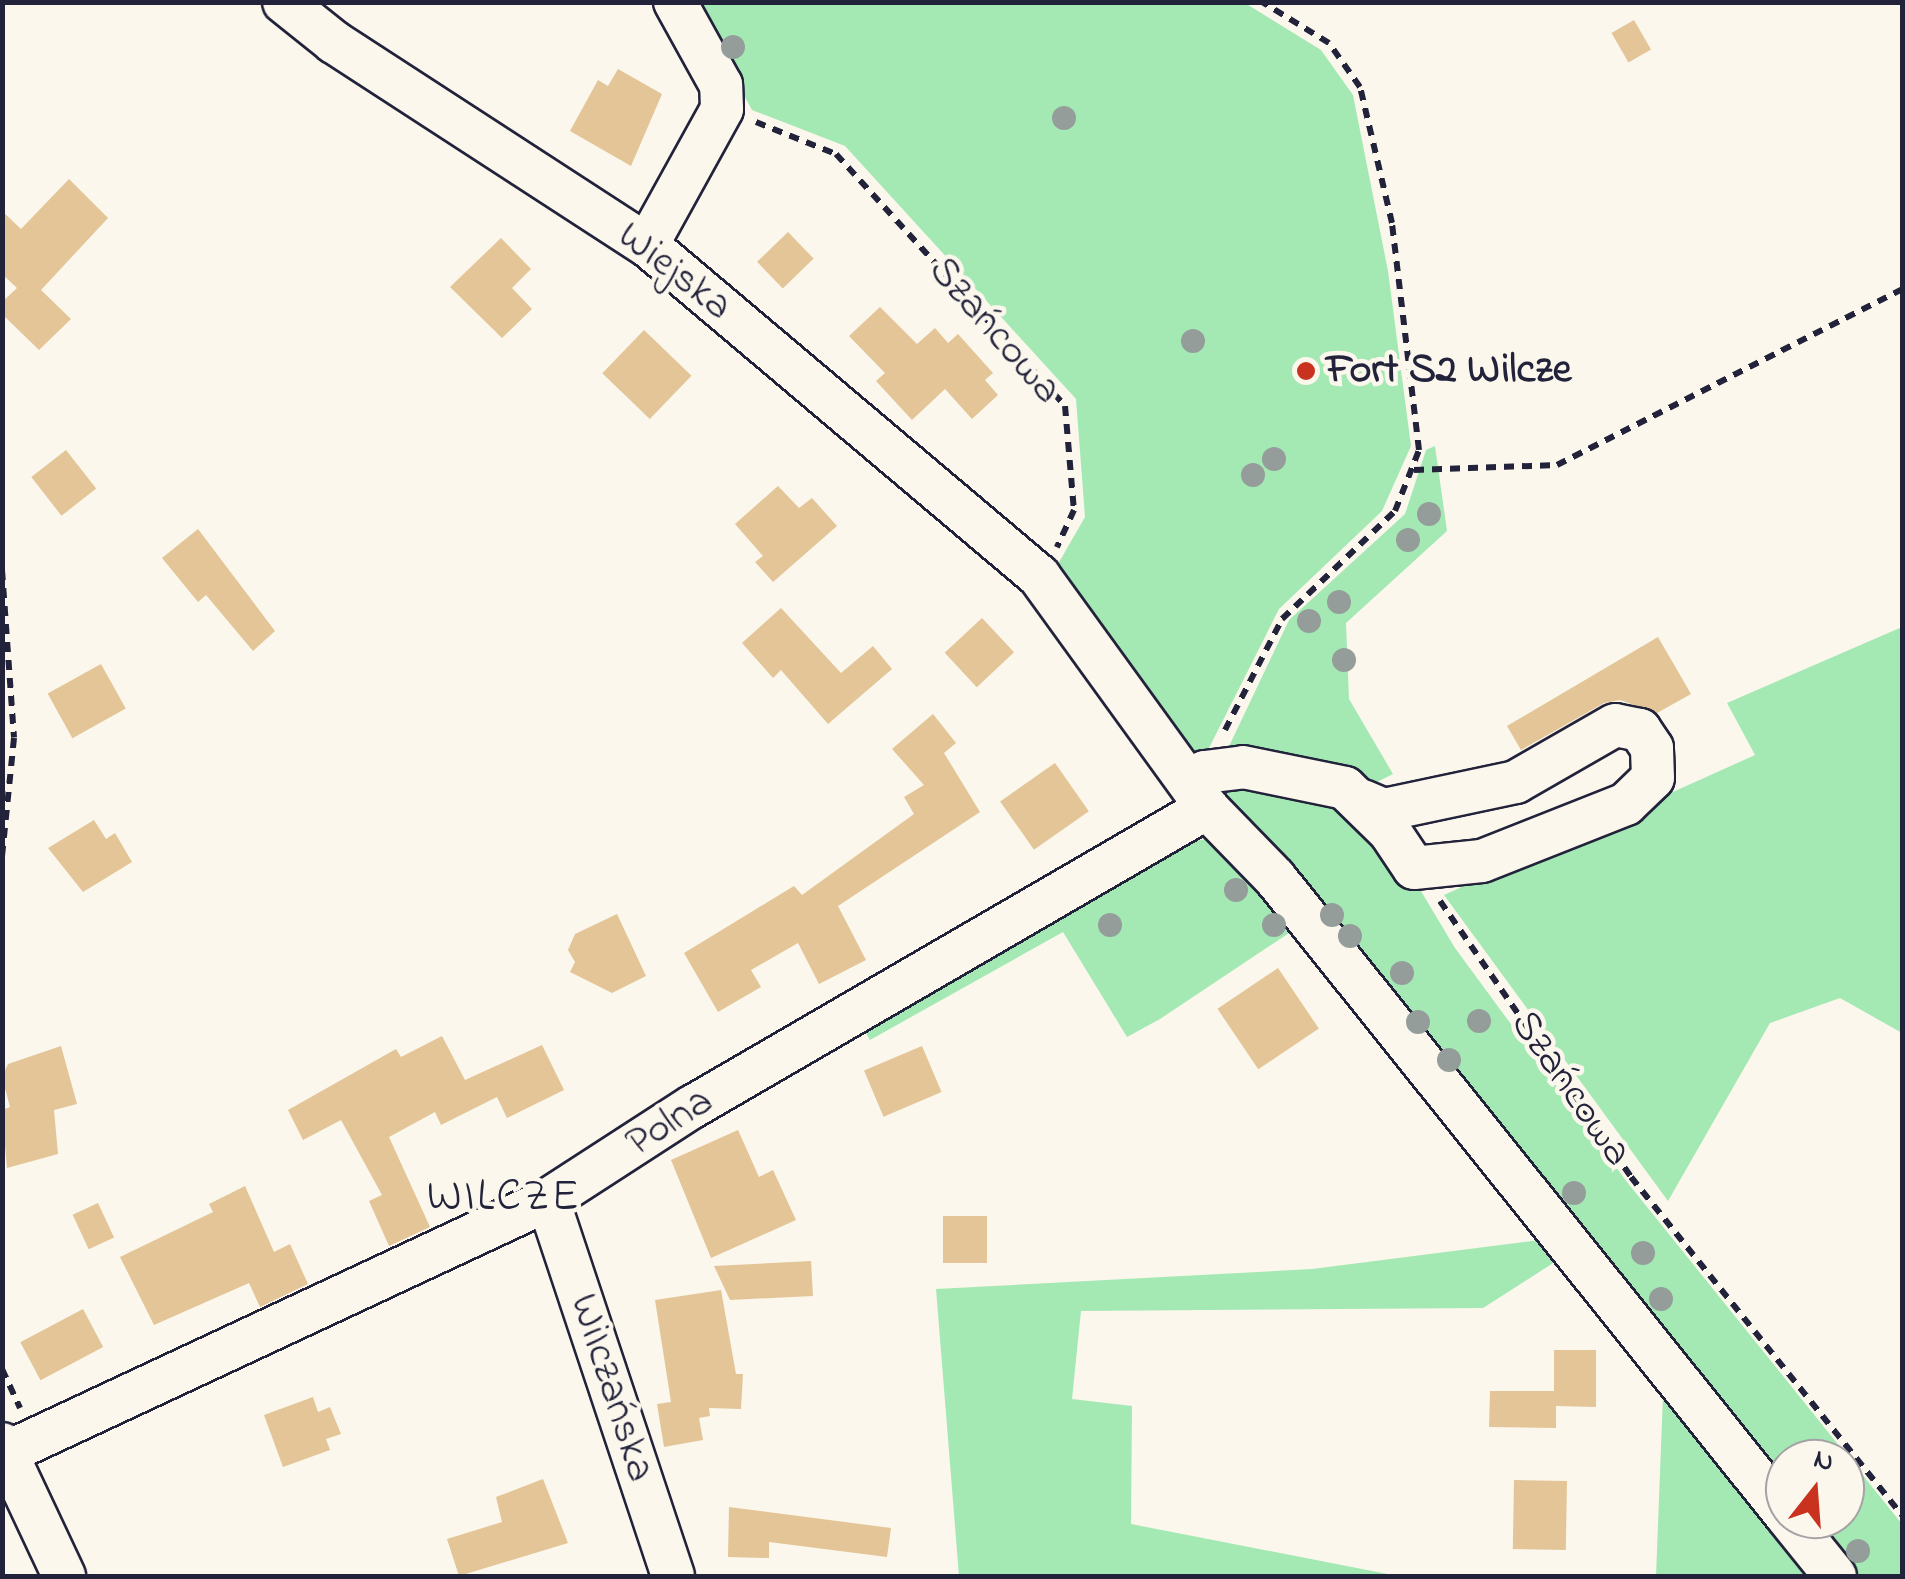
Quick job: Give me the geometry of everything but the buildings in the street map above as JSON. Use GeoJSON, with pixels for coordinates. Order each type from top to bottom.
{"type":"FeatureCollection","features":[{"type":"Feature","properties":{"kind":"street","name":"Wiejska"},"geometry":{"type":"LineString","coordinates":[[284,2],[334,42],[648,245],[1040,576]]}},
{"type":"Feature","properties":{"kind":"street"},"geometry":{"type":"LineString","coordinates":[[648,245],[722,109],[721,85],[675,2]]}},
{"type":"Feature","properties":{"kind":"street"},"geometry":{"type":"LineString","coordinates":[[1040,576],[1201,788],[1765,1490]]}},
{"type":"Feature","properties":{"kind":"street"},"geometry":{"type":"LineString","coordinates":[[1201,788],[1243,767],[1294,773],[1384,810],[1516,782],[1615,725],[1640,730],[1652,748],[1653,778],[1626,804],[1482,861],[1414,868],[1364,802]]}},
{"type":"Feature","properties":{"kind":"street","name":"Polna"},"geometry":{"type":"LineString","coordinates":[[4,1448],[548,1200],[1201,788]]}},
{"type":"Feature","properties":{"kind":"street","name":"WiIczańska"},"geometry":{"type":"LineString","coordinates":[[548,1200],[673,1576]]}},
{"type":"Feature","properties":{"kind":"street"},"geometry":{"type":"LineString","coordinates":[[4,1448],[64,1576]]}},
{"type":"Feature","properties":{"kind":"street"},"geometry":{"type":"LineString","coordinates":[[1805,1539],[1835,1576]]}},
{"type":"Feature","properties":{"kind":"path"},"geometry":{"type":"LineString","coordinates":[[1201,788],[1282,619],[1394,511],[1419,450],[1392,223],[1360,87],[1329,43],[1262,2]]}},
{"type":"Feature","properties":{"kind":"path","name":"Szańcowa"},"geometry":{"type":"LineString","coordinates":[[722,109],[836,154],[1065,406],[1074,510],[1040,576]]}},
{"type":"Feature","properties":{"kind":"path"},"geometry":{"type":"LineString","coordinates":[[1414,470],[1557,466],[1902,289]]}},
{"type":"Feature","properties":{"kind":"path"},"geometry":{"type":"LineString","coordinates":[[2,570],[14,738],[2,856]]}},
{"type":"Feature","properties":{"kind":"path","name":"Szańcowa"},"geometry":{"type":"LineString","coordinates":[[1414,868],[1631,1178],[1902,1514]]}},
{"type":"Feature","properties":{"kind":"green space"},"geometry":{"type":"Polygon","coordinates":[[[693,3],[1245,3],[1321,50],[1353,95],[1388,271],[1411,446],[1382,511],[1279,609],[1208,750],[1195,760],[1054,571],[1085,517],[1076,399],[845,146],[752,110],[693,3]]]}},
{"type":"Feature","properties":{"kind":"green space"},"geometry":{"type":"Polygon","coordinates":[[[1435,446],[1447,531],[1346,623],[1349,699],[1393,774],[1371,785],[1222,761],[1289,620],[1405,514],[1426,450],[1435,446]]]}},
{"type":"Feature","properties":{"kind":"green space"},"geometry":{"type":"Polygon","coordinates":[[[1902,627],[1902,1033],[1840,998],[1770,1023],[1668,1201],[1444,895],[1755,755],[1727,703],[1902,627]]]}},
{"type":"Feature","properties":{"kind":"green space"},"geometry":{"type":"Polygon","coordinates":[[[1267,773],[1385,831],[1455,948],[1627,1182],[1834,1439],[1765,1439],[1765,1478],[1221,794],[1231,781],[1267,773]]]}},
{"type":"Feature","properties":{"kind":"green space"},"geometry":{"type":"Polygon","coordinates":[[[1206,839],[1224,843],[1295,929],[1127,1037],[1063,932],[870,1040],[862,1026],[1182,843],[1206,839]]]}},
{"type":"Feature","properties":{"kind":"green space"},"geometry":{"type":"Polygon","coordinates":[[[1540,1240],[1558,1260],[1483,1308],[1081,1311],[1072,1399],[1132,1406],[1131,1524],[1398,1576],[959,1576],[936,1289],[1312,1269],[1540,1240]]]}},
{"type":"Feature","properties":{"kind":"green space"},"geometry":{"type":"Polygon","coordinates":[[[1663,1395],[1765,1516],[1765,1539],[1785,1539],[1816,1576],[1656,1576],[1663,1395]]]}},
{"type":"Feature","properties":{"kind":"green space"},"geometry":{"type":"Polygon","coordinates":[[[1865,1478],[1902,1524],[1902,1576],[1845,1576],[1814,1539],[1865,1539],[1865,1478]]]}},
{"type":"Feature","properties":{"kind":"place","name":"Fort S2 Wilcze"},"geometry":{"type":"Point","coordinates":[1306,371]}},
{"type":"Feature","properties":{"kind":"district","name":"WILCZE"},"geometry":{"type":"Point","coordinates":[504,1199]}}]}
